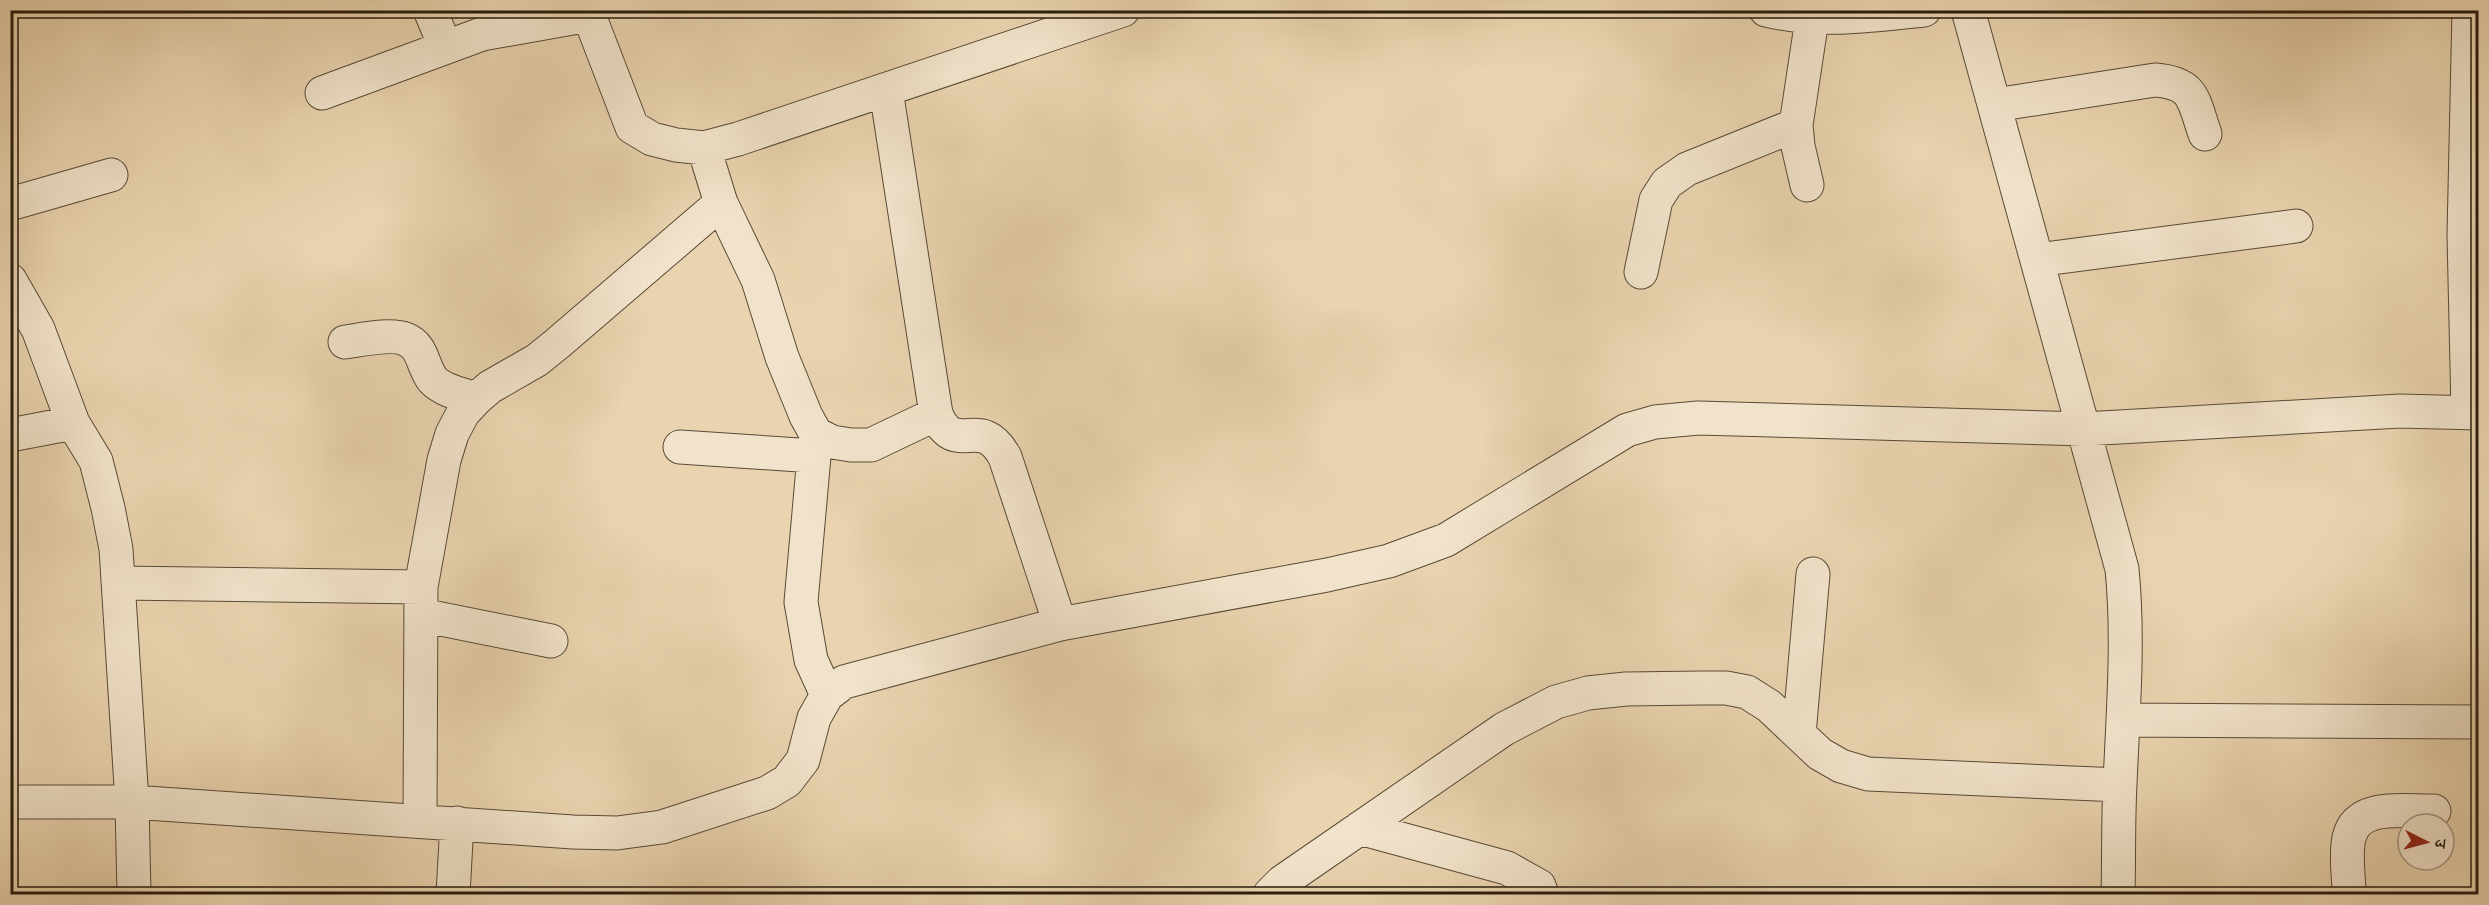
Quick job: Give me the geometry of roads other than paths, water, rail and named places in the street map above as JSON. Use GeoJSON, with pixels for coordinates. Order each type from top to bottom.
{"type":"FeatureCollection","features":[{"type":"Feature","properties":{"kind":"street"},"geometry":{"type":"LineString","coordinates":[[430,10],[445,46]]}},
{"type":"Feature","properties":{"kind":"street"},"geometry":{"type":"LineString","coordinates":[[322,93],[482,34],[588,13],[632,127],[652,139],[676,145],[704,148],[738,139],[1123,10]]}},
{"type":"Feature","properties":{"kind":"street"},"geometry":{"type":"LineString","coordinates":[[1766,10],[1812,19],[1838,19],[1924,10]]}},
{"type":"Feature","properties":{"kind":"street"},"geometry":{"type":"LineString","coordinates":[[1968,10],[2122,569],[2125,602],[2124,720],[2118,894]]}},
{"type":"Feature","properties":{"kind":"street"},"geometry":{"type":"LineString","coordinates":[[10,802],[132,802],[573,832],[617,833],[662,827],[767,793],[787,781],[803,760],[814,718],[827,695],[844,682],[1059,624],[1327,575],[1389,561],[1446,540],[1590,450],[1627,430],[1655,422],[1698,418],[2084,429],[2400,411],[2473,412],[2469,10]]}},
{"type":"Feature","properties":{"kind":"street"},"geometry":{"type":"LineString","coordinates":[[1807,185],[1798,146],[1796,125],[1812,19]]}},
{"type":"Feature","properties":{"kind":"street"},"geometry":{"type":"LineString","coordinates":[[1995,105],[2154,80],[2169,81],[2181,84],[2190,94],[2205,134]]}},
{"type":"Feature","properties":{"kind":"street"},"geometry":{"type":"LineString","coordinates":[[886,90],[936,414],[942,428],[953,436],[990,437],[999,445],[1005,457],[1059,624]]}},
{"type":"Feature","properties":{"kind":"street"},"geometry":{"type":"LineString","coordinates":[[1641,272],[1656,200],[1667,183],[1687,169],[1796,125]]}},
{"type":"Feature","properties":{"kind":"street"},"geometry":{"type":"LineString","coordinates":[[704,148],[721,203],[758,280],[782,357],[815,445],[801,602],[811,660],[827,695]]}},
{"type":"Feature","properties":{"kind":"street"},"geometry":{"type":"LineString","coordinates":[[10,204],[111,175]]}},
{"type":"Feature","properties":{"kind":"street"},"geometry":{"type":"LineString","coordinates":[[420,821],[421,601],[444,460],[452,434],[463,413],[476,399],[490,387],[537,360],[721,203]]}},
{"type":"Feature","properties":{"kind":"street"},"geometry":{"type":"LineString","coordinates":[[2037,261],[2296,226]]}},
{"type":"Feature","properties":{"kind":"street"},"geometry":{"type":"LineString","coordinates":[[10,280],[38,329],[73,423],[96,461],[116,549],[132,802],[134,894]]}},
{"type":"Feature","properties":{"kind":"street"},"geometry":{"type":"LineString","coordinates":[[345,342],[393,337],[405,339],[416,346],[433,380],[443,388],[476,399]]}},
{"type":"Feature","properties":{"kind":"street"},"geometry":{"type":"LineString","coordinates":[[680,447],[815,445],[832,442],[871,445],[936,414]]}},
{"type":"Feature","properties":{"kind":"street"},"geometry":{"type":"LineString","coordinates":[[10,435],[73,423]]}},
{"type":"Feature","properties":{"kind":"street"},"geometry":{"type":"LineString","coordinates":[[1798,734],[1813,574]]}},
{"type":"Feature","properties":{"kind":"street"},"geometry":{"type":"LineString","coordinates":[[118,583],[421,601],[551,641]]}},
{"type":"Feature","properties":{"kind":"street"},"geometry":{"type":"LineString","coordinates":[[1270,894],[1282,882],[1504,729],[1556,702],[1588,693],[1626,689],[1718,688],[1748,692],[1769,706],[1820,754],[1841,766],[1868,774],[2120,785]]}},
{"type":"Feature","properties":{"kind":"street"},"geometry":{"type":"LineString","coordinates":[[2124,720],[2478,722]]}},
{"type":"Feature","properties":{"kind":"street"},"geometry":{"type":"LineString","coordinates":[[2349,894],[2349,839],[2355,822],[2367,814],[2396,812]]}},
{"type":"Feature","properties":{"kind":"street"},"geometry":{"type":"LineString","coordinates":[[453,894],[458,823]]}},
{"type":"Feature","properties":{"kind":"street"},"geometry":{"type":"LineString","coordinates":[[1360,828],[1507,868],[1539,886],[1542,894]]}}]}
